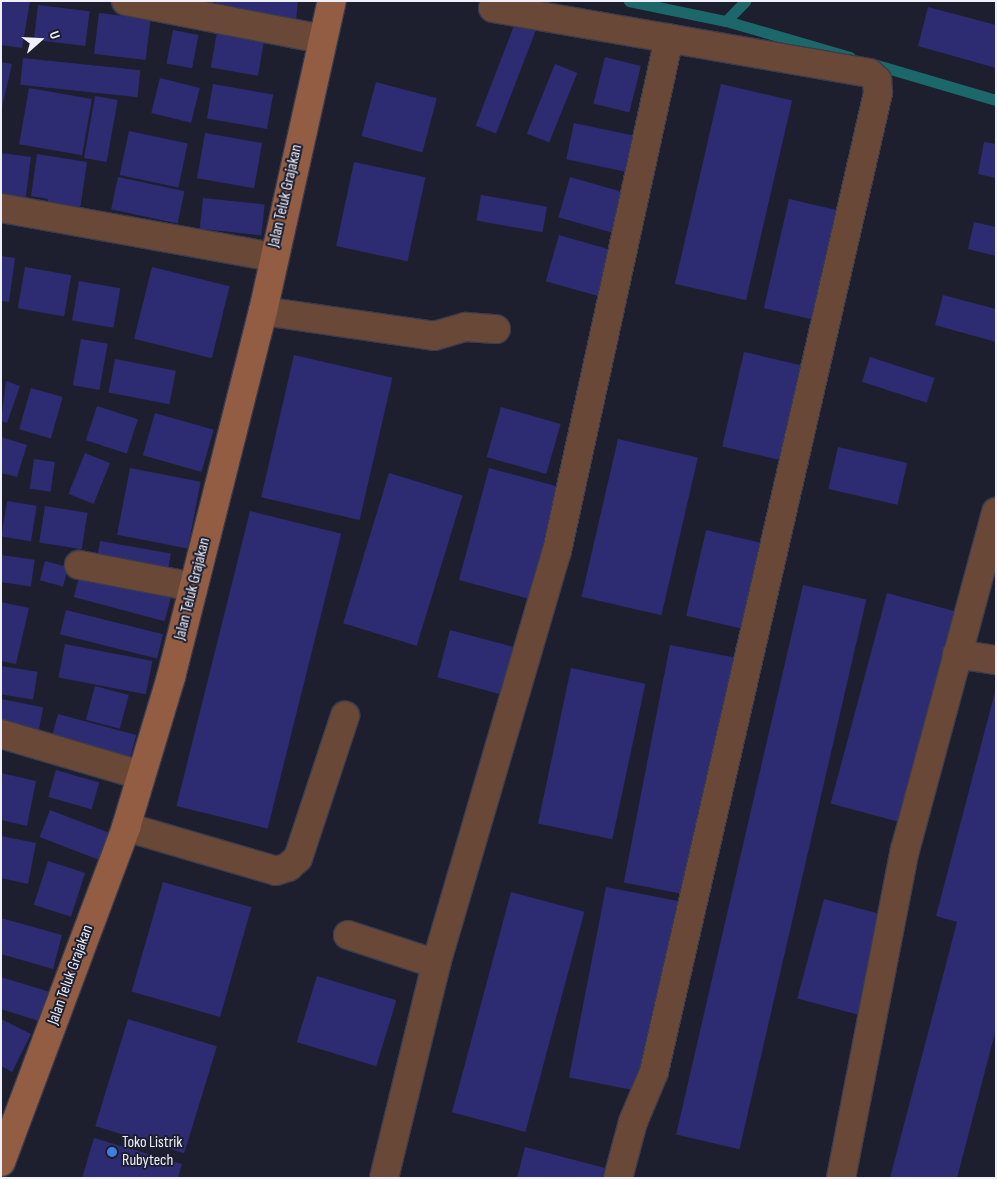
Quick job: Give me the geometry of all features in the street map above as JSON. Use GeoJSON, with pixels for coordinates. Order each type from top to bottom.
{"type":"FeatureCollection","features":[{"type":"Feature","properties":{"kind":"street"},"geometry":{"type":"LineString","coordinates":[[126,1],[322,39]]}},
{"type":"Feature","properties":{"kind":"street","name":"Jalan Teluk Grajakan"},"geometry":{"type":"LineString","coordinates":[[1,1162],[126,826],[171,677],[263,311],[272,257],[332,1]]}},
{"type":"Feature","properties":{"kind":"street"},"geometry":{"type":"LineString","coordinates":[[493,8],[869,73],[877,80],[878,93],[654,1072],[633,1122],[618,1178]]}},
{"type":"Feature","properties":{"kind":"street"},"geometry":{"type":"LineString","coordinates":[[384,1178],[436,964],[557,552],[669,38]]}},
{"type":"Feature","properties":{"kind":"street"},"geometry":{"type":"LineString","coordinates":[[1,208],[272,257]]}},
{"type":"Feature","properties":{"kind":"street"},"geometry":{"type":"LineString","coordinates":[[263,311],[434,336],[466,327],[496,329]]}},
{"type":"Feature","properties":{"kind":"street"},"geometry":{"type":"LineString","coordinates":[[841,1178],[905,850],[996,512]]}},
{"type":"Feature","properties":{"kind":"street"},"geometry":{"type":"LineString","coordinates":[[79,565],[193,587]]}},
{"type":"Feature","properties":{"kind":"street"},"geometry":{"type":"LineString","coordinates":[[958,654],[996,660]]}},
{"type":"Feature","properties":{"kind":"street"},"geometry":{"type":"LineString","coordinates":[[126,826],[276,870],[288,866],[298,858],[345,716]]}},
{"type":"Feature","properties":{"kind":"street"},"geometry":{"type":"LineString","coordinates":[[1,734],[140,775]]}},
{"type":"Feature","properties":{"kind":"street"},"geometry":{"type":"LineString","coordinates":[[348,936],[436,964]]}},
{"type":"Feature","properties":{"kind":"building"},"geometry":{"type":"Polygon","coordinates":[[[1,1],[30,1],[22,48],[1,45],[1,1]]]}},
{"type":"Feature","properties":{"kind":"building"},"geometry":{"type":"Polygon","coordinates":[[[216,1],[298,1],[296,21],[214,11],[216,1]]]}},
{"type":"Feature","properties":{"kind":"building"},"geometry":{"type":"Polygon","coordinates":[[[38,5],[90,11],[85,46],[34,40],[38,5]]]}},
{"type":"Feature","properties":{"kind":"building"},"geometry":{"type":"Polygon","coordinates":[[[928,7],[996,25],[996,68],[918,46],[928,7]]]}},
{"type":"Feature","properties":{"kind":"building"},"geometry":{"type":"Polygon","coordinates":[[[99,13],[151,19],[146,60],[94,54],[99,13]]]}},
{"type":"Feature","properties":{"kind":"building"},"geometry":{"type":"Polygon","coordinates":[[[515,23],[536,31],[496,134],[476,126],[515,23]]]}},
{"type":"Feature","properties":{"kind":"building"},"geometry":{"type":"Polygon","coordinates":[[[173,30],[199,35],[192,68],[167,63],[173,30]]]}},
{"type":"Feature","properties":{"kind":"building"},"geometry":{"type":"Polygon","coordinates":[[[217,32],[264,40],[258,76],[211,67],[217,32]]]}},
{"type":"Feature","properties":{"kind":"building"},"geometry":{"type":"Polygon","coordinates":[[[605,57],[641,66],[629,113],[593,104],[605,57]]]}},
{"type":"Feature","properties":{"kind":"building"},"geometry":{"type":"Polygon","coordinates":[[[23,58],[140,70],[138,97],[20,85],[23,58]]]}},
{"type":"Feature","properties":{"kind":"building"},"geometry":{"type":"Polygon","coordinates":[[[1,62],[12,64],[2,107],[1,107],[1,62]]]}},
{"type":"Feature","properties":{"kind":"building"},"geometry":{"type":"Polygon","coordinates":[[[555,64],[577,73],[549,143],[527,134],[555,64]]]}},
{"type":"Feature","properties":{"kind":"building"},"geometry":{"type":"Polygon","coordinates":[[[160,78],[200,88],[191,123],[151,113],[160,78]]]}},
{"type":"Feature","properties":{"kind":"building"},"geometry":{"type":"Polygon","coordinates":[[[376,82],[437,98],[422,152],[362,136],[376,82]]]}},
{"type":"Feature","properties":{"kind":"building"},"geometry":{"type":"Polygon","coordinates":[[[213,84],[273,95],[267,129],[207,118],[213,84]]]}},
{"type":"Feature","properties":{"kind":"building"},"geometry":{"type":"Polygon","coordinates":[[[721,84],[792,100],[746,300],[675,284],[721,84]]]}},
{"type":"Feature","properties":{"kind":"building"},"geometry":{"type":"Polygon","coordinates":[[[29,88],[92,99],[82,155],[19,144],[29,88]]]}},
{"type":"Feature","properties":{"kind":"building"},"geometry":{"type":"Polygon","coordinates":[[[95,96],[118,100],[107,162],[84,158],[95,96]]]}},
{"type":"Feature","properties":{"kind":"building"},"geometry":{"type":"Polygon","coordinates":[[[574,123],[636,136],[628,172],[566,159],[574,123]]]}},
{"type":"Feature","properties":{"kind":"building"},"geometry":{"type":"Polygon","coordinates":[[[129,131],[188,143],[178,187],[120,175],[129,131]]]}},
{"type":"Feature","properties":{"kind":"building"},"geometry":{"type":"Polygon","coordinates":[[[205,133],[262,143],[254,188],[197,178],[205,133]]]}},
{"type":"Feature","properties":{"kind":"building"},"geometry":{"type":"Polygon","coordinates":[[[984,142],[996,144],[996,178],[978,174],[984,142]]]}},
{"type":"Feature","properties":{"kind":"building"},"geometry":{"type":"Polygon","coordinates":[[[1,153],[31,157],[25,203],[1,200],[1,153]]]}},
{"type":"Feature","properties":{"kind":"building"},"geometry":{"type":"Polygon","coordinates":[[[37,154],[87,162],[79,216],[46,211],[48,199],[31,196],[37,154]]]}},
{"type":"Feature","properties":{"kind":"building"},"geometry":{"type":"Polygon","coordinates":[[[354,162],[425,177],[408,261],[336,246],[354,162]]]}},
{"type":"Feature","properties":{"kind":"building"},"geometry":{"type":"Polygon","coordinates":[[[118,177],[185,191],[178,223],[111,209],[118,177]]]}},
{"type":"Feature","properties":{"kind":"building"},"geometry":{"type":"Polygon","coordinates":[[[570,177],[626,193],[614,233],[558,217],[570,177]]]}},
{"type":"Feature","properties":{"kind":"building"},"geometry":{"type":"Polygon","coordinates":[[[481,195],[547,207],[542,232],[476,221],[481,195]]]}},
{"type":"Feature","properties":{"kind":"building"},"geometry":{"type":"Polygon","coordinates":[[[203,198],[265,204],[261,235],[200,229],[203,198]]]}},
{"type":"Feature","properties":{"kind":"building"},"geometry":{"type":"Polygon","coordinates":[[[789,199],[846,212],[820,321],[764,308],[789,199]]]}},
{"type":"Feature","properties":{"kind":"building"},"geometry":{"type":"Polygon","coordinates":[[[974,222],[996,227],[996,256],[968,249],[974,222]]]}},
{"type":"Feature","properties":{"kind":"building"},"geometry":{"type":"Polygon","coordinates":[[[559,235],[613,250],[600,297],[546,281],[559,235]]]}},
{"type":"Feature","properties":{"kind":"building"},"geometry":{"type":"Polygon","coordinates":[[[1,256],[15,258],[9,302],[1,301],[1,256]]]}},
{"type":"Feature","properties":{"kind":"building"},"geometry":{"type":"Polygon","coordinates":[[[25,267],[71,275],[64,317],[18,308],[25,267]]]}},
{"type":"Feature","properties":{"kind":"building"},"geometry":{"type":"Polygon","coordinates":[[[152,267],[230,286],[212,358],[134,339],[152,267]]]}},
{"type":"Feature","properties":{"kind":"building"},"geometry":{"type":"Polygon","coordinates":[[[79,281],[120,288],[113,328],[72,320],[79,281]]]}},
{"type":"Feature","properties":{"kind":"building"},"geometry":{"type":"Polygon","coordinates":[[[943,295],[996,309],[996,342],[935,325],[943,295]]]}},
{"type":"Feature","properties":{"kind":"building"},"geometry":{"type":"Polygon","coordinates":[[[81,339],[108,344],[99,390],[73,385],[81,339]]]}},
{"type":"Feature","properties":{"kind":"building"},"geometry":{"type":"Polygon","coordinates":[[[744,352],[805,366],[784,461],[722,447],[744,352]]]}},
{"type":"Feature","properties":{"kind":"building"},"geometry":{"type":"Polygon","coordinates":[[[294,355],[392,378],[360,520],[261,497],[294,355]]]}},
{"type":"Feature","properties":{"kind":"building"},"geometry":{"type":"Polygon","coordinates":[[[870,357],[935,378],[927,403],[862,382],[870,357]]]}},
{"type":"Feature","properties":{"kind":"building"},"geometry":{"type":"Polygon","coordinates":[[[115,359],[176,371],[169,404],[109,392],[115,359]]]}},
{"type":"Feature","properties":{"kind":"building"},"geometry":{"type":"Polygon","coordinates":[[[6,381],[20,386],[7,423],[1,421],[6,381]]]}},
{"type":"Feature","properties":{"kind":"building"},"geometry":{"type":"Polygon","coordinates":[[[31,388],[63,397],[51,438],[19,429],[31,388]]]}},
{"type":"Feature","properties":{"kind":"building"},"geometry":{"type":"Polygon","coordinates":[[[97,406],[138,419],[127,454],[86,440],[97,406]]]}},
{"type":"Feature","properties":{"kind":"building"},"geometry":{"type":"Polygon","coordinates":[[[501,407],[561,424],[546,474],[487,457],[501,407]]]}},
{"type":"Feature","properties":{"kind":"building"},"geometry":{"type":"Polygon","coordinates":[[[155,413],[214,430],[202,472],[143,455],[155,413]]]}},
{"type":"Feature","properties":{"kind":"building"},"geometry":{"type":"Polygon","coordinates":[[[1,437],[27,445],[17,477],[1,473],[1,437]]]}},
{"type":"Feature","properties":{"kind":"building"},"geometry":{"type":"Polygon","coordinates":[[[618,439],[698,457],[661,615],[582,597],[618,439]]]}},
{"type":"Feature","properties":{"kind":"building"},"geometry":{"type":"Polygon","coordinates":[[[838,447],[907,463],[898,505],[828,489],[838,447]]]}},
{"type":"Feature","properties":{"kind":"building"},"geometry":{"type":"Polygon","coordinates":[[[85,453],[110,463],[94,504],[69,494],[85,453]]]}},
{"type":"Feature","properties":{"kind":"building"},"geometry":{"type":"Polygon","coordinates":[[[34,459],[55,462],[51,492],[30,489],[34,459]]]}},
{"type":"Feature","properties":{"kind":"building"},"geometry":{"type":"Polygon","coordinates":[[[130,468],[201,482],[188,548],[117,535],[130,468]]]}},
{"type":"Feature","properties":{"kind":"building"},"geometry":{"type":"Polygon","coordinates":[[[489,468],[560,487],[530,599],[459,580],[489,468]]]}},
{"type":"Feature","properties":{"kind":"building"},"geometry":{"type":"Polygon","coordinates":[[[389,473],[463,496],[417,646],[343,623],[389,473]]]}},
{"type":"Feature","properties":{"kind":"building"},"geometry":{"type":"Polygon","coordinates":[[[7,501],[37,506],[31,541],[1,537],[7,501]]]}},
{"type":"Feature","properties":{"kind":"building"},"geometry":{"type":"Polygon","coordinates":[[[45,506],[87,513],[82,549],[39,543],[45,506]]]}},
{"type":"Feature","properties":{"kind":"building"},"geometry":{"type":"Polygon","coordinates":[[[250,511],[341,534],[268,829],[176,806],[250,511]]]}},
{"type":"Feature","properties":{"kind":"building"},"geometry":{"type":"Polygon","coordinates":[[[706,530],[767,544],[748,630],[686,616],[706,530]]]}},
{"type":"Feature","properties":{"kind":"building"},"geometry":{"type":"Polygon","coordinates":[[[100,541],[171,554],[167,573],[97,561],[100,541]]]}},
{"type":"Feature","properties":{"kind":"building"},"geometry":{"type":"Polygon","coordinates":[[[1,555],[35,560],[31,586],[1,582],[1,555]]]}},
{"type":"Feature","properties":{"kind":"building"},"geometry":{"type":"Polygon","coordinates":[[[45,561],[68,567],[63,587],[40,580],[45,561]]]}},
{"type":"Feature","properties":{"kind":"building"},"geometry":{"type":"Polygon","coordinates":[[[81,570],[172,594],[165,621],[74,597],[81,570]]]}},
{"type":"Feature","properties":{"kind":"building"},"geometry":{"type":"Polygon","coordinates":[[[803,585],[866,600],[739,1149],[676,1135],[803,585]]]}},
{"type":"Feature","properties":{"kind":"building"},"geometry":{"type":"Polygon","coordinates":[[[887,593],[959,612],[903,823],[831,804],[887,593]]]}},
{"type":"Feature","properties":{"kind":"building"},"geometry":{"type":"Polygon","coordinates":[[[1,602],[29,608],[16,664],[1,661],[1,602]]]}},
{"type":"Feature","properties":{"kind":"building"},"geometry":{"type":"Polygon","coordinates":[[[66,610],[163,634],[157,658],[60,634],[66,610]]]}},
{"type":"Feature","properties":{"kind":"building"},"geometry":{"type":"Polygon","coordinates":[[[450,630],[521,649],[508,696],[437,677],[450,630]]]}},
{"type":"Feature","properties":{"kind":"building"},"geometry":{"type":"Polygon","coordinates":[[[65,644],[152,661],[146,694],[59,677],[65,644]]]}},
{"type":"Feature","properties":{"kind":"building"},"geometry":{"type":"Polygon","coordinates":[[[670,645],[736,658],[690,895],[624,883],[670,645]]]}},
{"type":"Feature","properties":{"kind":"building"},"geometry":{"type":"Polygon","coordinates":[[[1,666],[38,672],[33,699],[1,694],[1,666]]]}},
{"type":"Feature","properties":{"kind":"building"},"geometry":{"type":"Polygon","coordinates":[[[571,668],[645,684],[612,839],[538,824],[571,668]]]}},
{"type":"Feature","properties":{"kind":"building"},"geometry":{"type":"Polygon","coordinates":[[[95,686],[129,695],[120,729],[86,720],[95,686]]]}},
{"type":"Feature","properties":{"kind":"building"},"geometry":{"type":"Polygon","coordinates":[[[995,692],[996,1029],[957,1178],[890,1178],[957,922],[936,916],[995,692]]]}},
{"type":"Feature","properties":{"kind":"building"},"geometry":{"type":"Polygon","coordinates":[[[1,699],[43,707],[38,735],[1,728],[1,699]]]}},
{"type":"Feature","properties":{"kind":"building"},"geometry":{"type":"Polygon","coordinates":[[[58,714],[136,735],[127,769],[49,748],[58,714]]]}},
{"type":"Feature","properties":{"kind":"building"},"geometry":{"type":"Polygon","coordinates":[[[56,770],[99,782],[92,809],[48,797],[56,770]]]}},
{"type":"Feature","properties":{"kind":"building"},"geometry":{"type":"Polygon","coordinates":[[[1,773],[36,781],[27,826],[1,820],[1,773]]]}},
{"type":"Feature","properties":{"kind":"building"},"geometry":{"type":"Polygon","coordinates":[[[50,810],[110,833],[99,860],[40,837],[50,810]]]}},
{"type":"Feature","properties":{"kind":"building"},"geometry":{"type":"Polygon","coordinates":[[[1,836],[36,843],[28,884],[1,878],[1,836]]]}},
{"type":"Feature","properties":{"kind":"building"},"geometry":{"type":"Polygon","coordinates":[[[48,861],[85,873],[71,917],[34,905],[48,861]]]}},
{"type":"Feature","properties":{"kind":"building"},"geometry":{"type":"Polygon","coordinates":[[[163,882],[251,907],[220,1017],[132,992],[163,882]]]}},
{"type":"Feature","properties":{"kind":"building"},"geometry":{"type":"Polygon","coordinates":[[[606,887],[681,902],[644,1092],[569,1077],[606,887]]]}},
{"type":"Feature","properties":{"kind":"building"},"geometry":{"type":"Polygon","coordinates":[[[511,892],[584,912],[525,1132],[452,1112],[511,892]]]}},
{"type":"Feature","properties":{"kind":"building"},"geometry":{"type":"Polygon","coordinates":[[[824,899],[890,917],[863,1016],[797,998],[824,899]]]}},
{"type":"Feature","properties":{"kind":"building"},"geometry":{"type":"Polygon","coordinates":[[[1,918],[62,935],[53,969],[1,954],[1,918]]]}},
{"type":"Feature","properties":{"kind":"building"},"geometry":{"type":"Polygon","coordinates":[[[317,976],[396,1000],[376,1066],[297,1042],[317,976]]]}},
{"type":"Feature","properties":{"kind":"building"},"geometry":{"type":"Polygon","coordinates":[[[1,977],[50,992],[42,1022],[1,1009],[1,977]]]}},
{"type":"Feature","properties":{"kind":"building"},"geometry":{"type":"Polygon","coordinates":[[[1,1019],[31,1034],[12,1072],[1,1066],[1,1019]]]}},
{"type":"Feature","properties":{"kind":"building"},"geometry":{"type":"Polygon","coordinates":[[[128,1019],[217,1046],[184,1153],[95,1126],[128,1019]]]}},
{"type":"Feature","properties":{"kind":"building"},"geometry":{"type":"Polygon","coordinates":[[[94,1138],[182,1164],[178,1178],[82,1178],[94,1138]]]}},
{"type":"Feature","properties":{"kind":"building"},"geometry":{"type":"Polygon","coordinates":[[[525,1147],[605,1168],[602,1178],[517,1178],[525,1147]]]}},
{"type":"Feature","properties":{"kind":"waterway"},"geometry":{"type":"LineString","coordinates":[[629,1],[726,21],[850,57]]}},
{"type":"Feature","properties":{"kind":"waterway"},"geometry":{"type":"LineString","coordinates":[[726,21],[745,1]]}},
{"type":"Feature","properties":{"kind":"waterway"},"geometry":{"type":"LineString","coordinates":[[870,63],[996,100]]}},
{"type":"Feature","properties":{"kind":"place","name":"Toko Listrik Rubytech"},"geometry":{"type":"Point","coordinates":[112,1152]}}]}
